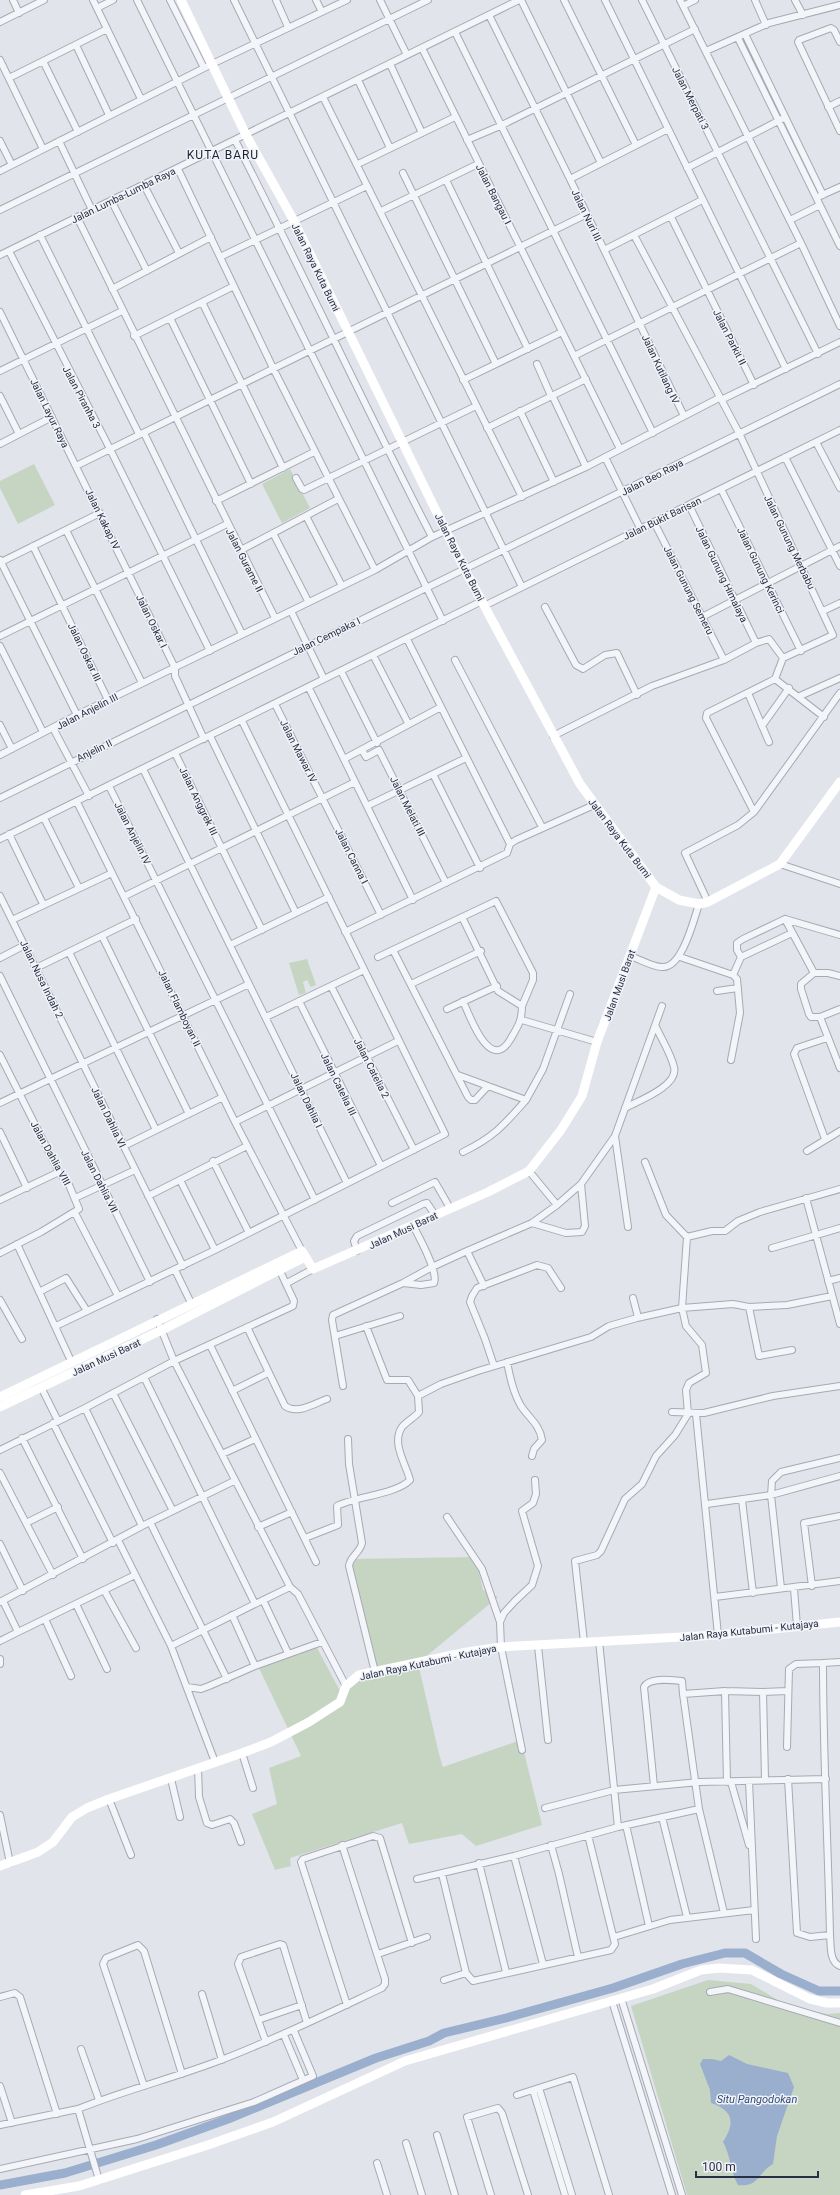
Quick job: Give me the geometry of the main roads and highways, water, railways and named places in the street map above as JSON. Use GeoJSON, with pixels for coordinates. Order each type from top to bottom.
{"type":"FeatureCollection","features":[{"type":"Feature","properties":{"kind":"water","name":"Situ Pangodokan"},"geometry":{"type":"Polygon","coordinates":[[[729,2055],[747,2064],[788,2073],[794,2087],[777,2136],[773,2164],[768,2167],[754,2182],[745,2185],[738,2185],[735,2180],[728,2153],[723,2142],[731,2123],[730,2118],[728,2114],[719,2106],[711,2103],[710,2090],[700,2064],[703,2059],[721,2061],[729,2055]]]}},
{"type":"Feature","properties":{"kind":"waterway"},"geometry":{"type":"LineString","coordinates":[[0,2185],[65,2173],[156,2145],[228,2119],[376,2058],[429,2041],[444,2033],[506,2018],[613,1988],[682,1964],[725,1953],[745,1953],[781,1974],[819,1991],[840,1991]]}},
{"type":"Feature","properties":{"kind":"district","name":"KUTA BARU"},"geometry":{"type":"Point","coordinates":[223,155]}}]}
